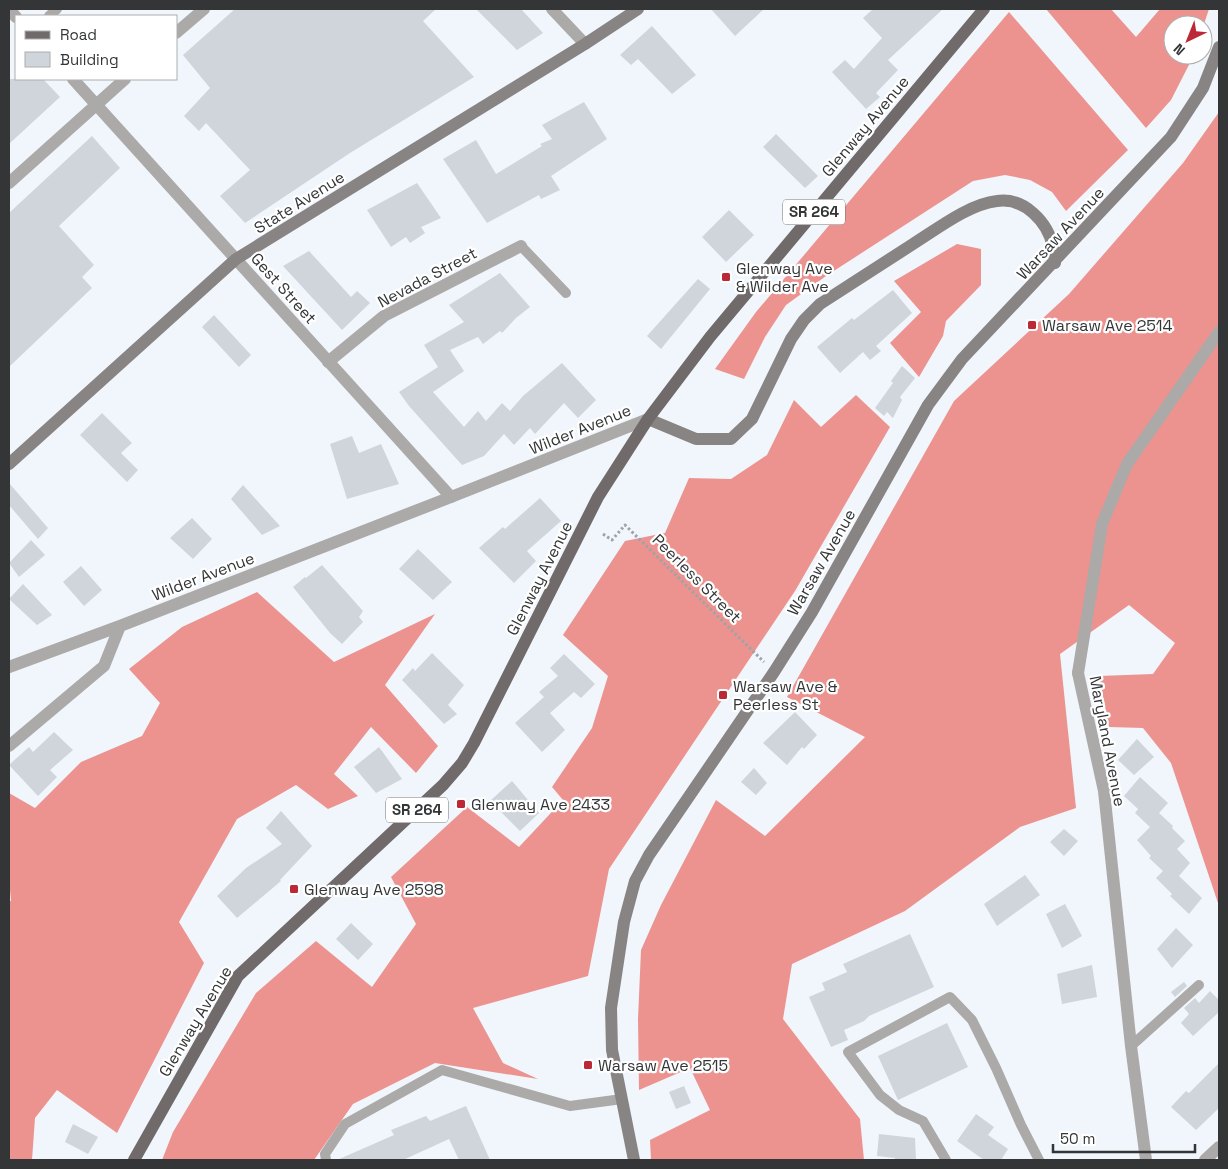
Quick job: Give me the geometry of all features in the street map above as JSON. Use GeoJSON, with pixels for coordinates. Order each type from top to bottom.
{"type":"FeatureCollection","features":[{"type":"Feature","properties":{"kind":"main road","name":"State Avenue"},"geometry":{"type":"LineString","coordinates":[[9,464],[236,260],[585,44],[638,9]]}},
{"type":"Feature","properties":{"kind":"main road","name":"Glenway Avenue"},"geometry":{"type":"LineString","coordinates":[[134,1160],[238,976],[443,785],[462,763],[474,744],[598,497],[648,419],[710,337],[984,9]]}},
{"type":"Feature","properties":{"kind":"main road","name":"Warsaw Avenue"},"geometry":{"type":"LineString","coordinates":[[634,1160],[612,1050],[611,1008],[624,922],[635,881],[649,855],[774,672],[812,612],[928,405],[962,359],[1171,138],[1202,88],[1219,47]]}},
{"type":"Feature","properties":{"kind":"main road","name":"Wilder Avenue"},"geometry":{"type":"LineString","coordinates":[[648,419],[696,439],[731,439],[752,419],[791,339],[804,320],[820,304],[946,223],[979,206],[998,200],[1013,202],[1027,208],[1038,217],[1047,232],[1053,246],[1055,262]]}},
{"type":"Feature","properties":{"kind":"street"},"geometry":{"type":"LineString","coordinates":[[178,31],[204,9]]}},
{"type":"Feature","properties":{"kind":"street"},"geometry":{"type":"LineString","coordinates":[[552,9],[585,44]]}},
{"type":"Feature","properties":{"kind":"street","name":"Gest Street"},"geometry":{"type":"LineString","coordinates":[[74,80],[451,497]]}},
{"type":"Feature","properties":{"kind":"street"},"geometry":{"type":"LineString","coordinates":[[9,183],[124,80]]}},
{"type":"Feature","properties":{"kind":"street","name":"Nevada Street"},"geometry":{"type":"LineString","coordinates":[[328,362],[384,316],[521,246]]}},
{"type":"Feature","properties":{"kind":"street","name":"Maryland Avenue"},"geometry":{"type":"LineString","coordinates":[[1146,1160],[1131,1046],[1104,791],[1078,673],[1102,524],[1127,464],[1219,332]]}},
{"type":"Feature","properties":{"kind":"street","name":"Wilder Avenue"},"geometry":{"type":"LineString","coordinates":[[9,667],[120,626],[648,419]]}},
{"type":"Feature","properties":{"kind":"street"},"geometry":{"type":"LineString","coordinates":[[9,746],[104,666],[120,626]]}},
{"type":"Feature","properties":{"kind":"street"},"geometry":{"type":"LineString","coordinates":[[1205,1160],[1219,1148]]}},
{"type":"Feature","properties":{"kind":"lane"},"geometry":{"type":"LineString","coordinates":[[521,246],[566,293]]}},
{"type":"Feature","properties":{"kind":"lane"},"geometry":{"type":"LineString","coordinates":[[1131,1046],[1199,985]]}},
{"type":"Feature","properties":{"kind":"lane"},"geometry":{"type":"LineString","coordinates":[[946,1160],[923,1121],[899,1110],[880,1095],[848,1052],[950,998],[972,1020],[1039,1160]]}},
{"type":"Feature","properties":{"kind":"lane"},"geometry":{"type":"LineString","coordinates":[[326,1160],[325,1154],[345,1124],[442,1070],[570,1106],[622,1099]]}},
{"type":"Feature","properties":{"kind":"path","name":"Peerless Street"},"geometry":{"type":"LineString","coordinates":[[603,534],[612,540],[625,525],[774,672]]}},
{"type":"Feature","properties":{"kind":"shaded area"},"geometry":{"type":"Polygon","coordinates":[[[1046,9],[1111,9],[1136,37],[1160,9],[1209,9],[1207,15],[1163,15],[1163,65],[1189,65],[1171,100],[1146,128],[1046,9]]]}},
{"type":"Feature","properties":{"kind":"shaded area"},"geometry":{"type":"Polygon","coordinates":[[[1009,12],[1128,150],[1066,211],[1052,192],[1030,180],[1005,175],[973,181],[826,276],[786,305],[765,337],[744,379],[715,369],[756,312],[1009,12]]]}},
{"type":"Feature","properties":{"kind":"shaded area"},"geometry":{"type":"Polygon","coordinates":[[[1219,112],[1219,906],[1171,763],[1143,728],[1109,727],[1099,676],[1153,674],[1175,643],[1129,605],[1060,654],[1076,808],[1020,827],[905,911],[792,964],[783,1019],[860,1119],[864,1160],[651,1160],[650,1140],[710,1110],[690,1068],[639,1090],[638,1019],[641,950],[661,905],[716,800],[765,836],[865,737],[787,697],[954,401],[1069,294],[1183,163],[1219,112]]]}},
{"type":"Feature","properties":{"kind":"shaded area"},"geometry":{"type":"Polygon","coordinates":[[[957,244],[981,249],[981,285],[946,321],[943,336],[919,377],[890,343],[921,312],[894,281],[957,244]]]}},
{"type":"Feature","properties":{"kind":"shaded area"},"geometry":{"type":"Polygon","coordinates":[[[856,395],[890,427],[795,591],[609,869],[588,976],[473,1008],[503,1063],[538,1079],[435,1063],[353,1104],[314,1160],[162,1160],[173,1132],[256,993],[316,941],[372,987],[416,924],[391,877],[467,807],[519,847],[563,800],[552,787],[592,728],[608,676],[563,635],[625,541],[665,533],[689,478],[731,479],[767,455],[794,400],[821,427],[856,395]]]}},
{"type":"Feature","properties":{"kind":"shaded area"},"geometry":{"type":"Polygon","coordinates":[[[257,592],[334,662],[435,614],[385,685],[438,746],[416,773],[371,727],[334,774],[358,796],[328,809],[296,785],[237,819],[179,922],[204,963],[117,1133],[57,1090],[35,1118],[32,1160],[9,1160],[9,901],[11,901],[9,879],[9,793],[35,808],[81,762],[142,736],[160,703],[129,669],[182,627],[257,592]]]}},
{"type":"Feature","properties":{"kind":"building"},"geometry":{"type":"Polygon","coordinates":[[[235,9],[436,9],[423,21],[474,77],[350,153],[245,223],[220,196],[250,170],[206,123],[199,131],[184,116],[210,88],[183,55],[235,9]]]}},
{"type":"Feature","properties":{"kind":"building"},"geometry":{"type":"Polygon","coordinates":[[[476,9],[521,9],[543,33],[517,50],[476,9]]]}},
{"type":"Feature","properties":{"kind":"building"},"geometry":{"type":"Polygon","coordinates":[[[711,9],[764,9],[735,36],[711,9]]]}},
{"type":"Feature","properties":{"kind":"building"},"geometry":{"type":"Polygon","coordinates":[[[873,9],[943,9],[888,60],[898,70],[876,93],[880,97],[866,109],[832,72],[845,60],[854,69],[882,38],[863,18],[873,9]]]}},
{"type":"Feature","properties":{"kind":"building"},"geometry":{"type":"Polygon","coordinates":[[[652,26],[696,75],[672,94],[638,59],[631,65],[620,55],[652,26]]]}},
{"type":"Feature","properties":{"kind":"building"},"geometry":{"type":"Polygon","coordinates":[[[9,79],[44,80],[60,97],[9,144],[9,79]]]}},
{"type":"Feature","properties":{"kind":"building"},"geometry":{"type":"Polygon","coordinates":[[[584,102],[607,139],[551,176],[560,190],[541,199],[539,195],[487,223],[443,159],[476,140],[496,174],[542,146],[540,144],[552,139],[542,125],[584,102]]]}},
{"type":"Feature","properties":{"kind":"building"},"geometry":{"type":"Polygon","coordinates":[[[776,134],[818,176],[805,188],[763,147],[776,134]]]}},
{"type":"Feature","properties":{"kind":"building"},"geometry":{"type":"Polygon","coordinates":[[[92,136],[120,168],[59,226],[94,265],[82,277],[92,288],[9,367],[9,213],[92,136]]]}},
{"type":"Feature","properties":{"kind":"building"},"geometry":{"type":"Polygon","coordinates":[[[417,183],[441,218],[421,227],[425,233],[410,243],[406,237],[391,247],[367,210],[417,183]]]}},
{"type":"Feature","properties":{"kind":"building"},"geometry":{"type":"Polygon","coordinates":[[[729,210],[754,235],[726,262],[702,237],[729,210]]]}},
{"type":"Feature","properties":{"kind":"building"},"geometry":{"type":"Polygon","coordinates":[[[309,251],[351,297],[357,291],[370,303],[342,330],[283,266],[309,251]]]}},
{"type":"Feature","properties":{"kind":"building"},"geometry":{"type":"Polygon","coordinates":[[[500,273],[530,307],[502,333],[500,331],[483,344],[478,337],[450,350],[464,371],[433,392],[464,427],[478,411],[486,421],[502,403],[510,411],[523,396],[562,363],[596,400],[578,418],[564,403],[535,434],[530,428],[514,445],[504,434],[484,456],[462,465],[409,406],[399,392],[438,367],[424,345],[464,322],[449,305],[500,273]]]}},
{"type":"Feature","properties":{"kind":"building"},"geometry":{"type":"Polygon","coordinates":[[[698,279],[710,289],[661,349],[647,336],[698,279]]]}},
{"type":"Feature","properties":{"kind":"building"},"geometry":{"type":"Polygon","coordinates":[[[893,290],[912,313],[876,346],[881,351],[870,360],[863,352],[840,373],[817,347],[852,318],[854,320],[893,290]]]}},
{"type":"Feature","properties":{"kind":"building"},"geometry":{"type":"Polygon","coordinates":[[[214,315],[251,355],[239,367],[202,327],[214,315]]]}},
{"type":"Feature","properties":{"kind":"building"},"geometry":{"type":"Polygon","coordinates":[[[902,366],[915,378],[900,397],[902,400],[893,418],[887,412],[884,416],[875,408],[893,383],[891,381],[902,366]]]}},
{"type":"Feature","properties":{"kind":"building"},"geometry":{"type":"Polygon","coordinates":[[[102,413],[132,443],[121,453],[138,470],[127,482],[80,435],[102,413]]]}},
{"type":"Feature","properties":{"kind":"building"},"geometry":{"type":"Polygon","coordinates":[[[352,436],[359,453],[381,444],[399,484],[347,499],[330,444],[352,436]]]}},
{"type":"Feature","properties":{"kind":"building"},"geometry":{"type":"Polygon","coordinates":[[[9,483],[48,528],[38,539],[9,505],[9,483]]]}},
{"type":"Feature","properties":{"kind":"building"},"geometry":{"type":"Polygon","coordinates":[[[243,485],[280,526],[262,535],[231,499],[243,485]]]}},
{"type":"Feature","properties":{"kind":"building"},"geometry":{"type":"Polygon","coordinates":[[[540,498],[561,521],[527,551],[536,561],[514,583],[479,548],[503,527],[505,529],[540,498]]]}},
{"type":"Feature","properties":{"kind":"building"},"geometry":{"type":"Polygon","coordinates":[[[192,518],[212,539],[193,559],[170,538],[192,518]]]}},
{"type":"Feature","properties":{"kind":"building"},"geometry":{"type":"Polygon","coordinates":[[[31,540],[45,555],[19,577],[9,563],[31,540]]]}},
{"type":"Feature","properties":{"kind":"building"},"geometry":{"type":"Polygon","coordinates":[[[418,549],[452,582],[433,600],[399,569],[418,549]]]}},
{"type":"Feature","properties":{"kind":"building"},"geometry":{"type":"Polygon","coordinates":[[[322,565],[363,611],[359,617],[363,622],[342,644],[330,633],[293,587],[322,565]]]}},
{"type":"Feature","properties":{"kind":"building"},"geometry":{"type":"Polygon","coordinates":[[[81,566],[102,590],[84,606],[63,582],[81,566]]]}},
{"type":"Feature","properties":{"kind":"building"},"geometry":{"type":"Polygon","coordinates":[[[23,584],[52,615],[37,625],[9,599],[23,584]]]}},
{"type":"Feature","properties":{"kind":"building"},"geometry":{"type":"Polygon","coordinates":[[[432,653],[464,685],[448,705],[457,714],[444,724],[402,680],[413,668],[415,671],[432,653]]]}},
{"type":"Feature","properties":{"kind":"building"},"geometry":{"type":"Polygon","coordinates":[[[564,654],[595,684],[581,698],[574,692],[550,713],[565,730],[542,752],[515,723],[544,697],[539,692],[558,676],[550,668],[564,654]]]}},
{"type":"Feature","properties":{"kind":"building"},"geometry":{"type":"Polygon","coordinates":[[[795,712],[817,735],[804,749],[802,747],[787,765],[763,743],[795,712]]]}},
{"type":"Feature","properties":{"kind":"building"},"geometry":{"type":"Polygon","coordinates":[[[54,732],[73,750],[50,770],[57,777],[38,796],[9,765],[29,747],[33,752],[54,732]]]}},
{"type":"Feature","properties":{"kind":"building"},"geometry":{"type":"Polygon","coordinates":[[[1137,739],[1154,757],[1134,775],[1118,760],[1137,739]]]}},
{"type":"Feature","properties":{"kind":"building"},"geometry":{"type":"Polygon","coordinates":[[[379,747],[402,779],[376,793],[354,767],[379,747]]]}},
{"type":"Feature","properties":{"kind":"building"},"geometry":{"type":"Polygon","coordinates":[[[754,768],[767,783],[756,795],[741,782],[754,768]]]}},
{"type":"Feature","properties":{"kind":"building"},"geometry":{"type":"Polygon","coordinates":[[[1140,777],[1168,803],[1159,813],[1185,841],[1177,849],[1190,863],[1179,876],[1202,898],[1189,914],[1170,896],[1172,894],[1156,878],[1163,871],[1149,858],[1151,856],[1137,840],[1150,827],[1135,813],[1138,809],[1124,796],[1140,777]]]}},
{"type":"Feature","properties":{"kind":"building"},"geometry":{"type":"Polygon","coordinates":[[[512,781],[539,813],[520,831],[490,801],[512,781]]]}},
{"type":"Feature","properties":{"kind":"building"},"geometry":{"type":"Polygon","coordinates":[[[281,811],[312,846],[281,881],[237,918],[217,896],[246,868],[282,844],[266,828],[281,811]]]}},
{"type":"Feature","properties":{"kind":"building"},"geometry":{"type":"Polygon","coordinates":[[[1064,829],[1078,841],[1064,856],[1050,842],[1064,829]]]}},
{"type":"Feature","properties":{"kind":"building"},"geometry":{"type":"Polygon","coordinates":[[[1025,875],[1040,895],[997,926],[984,904],[1025,875]]]}},
{"type":"Feature","properties":{"kind":"building"},"geometry":{"type":"Polygon","coordinates":[[[1065,904],[1082,936],[1062,948],[1046,914],[1065,904]]]}},
{"type":"Feature","properties":{"kind":"building"},"geometry":{"type":"Polygon","coordinates":[[[351,923],[373,944],[358,960],[336,939],[351,923]]]}},
{"type":"Feature","properties":{"kind":"building"},"geometry":{"type":"Polygon","coordinates":[[[1176,928],[1193,945],[1172,968],[1157,949],[1176,928]]]}},
{"type":"Feature","properties":{"kind":"building"},"geometry":{"type":"Polygon","coordinates":[[[910,934],[934,987],[869,1016],[864,1021],[844,1030],[848,1040],[831,1047],[809,997],[825,990],[822,983],[847,972],[843,964],[910,934]]]}},
{"type":"Feature","properties":{"kind":"building"},"geometry":{"type":"Polygon","coordinates":[[[1092,965],[1097,997],[1062,1004],[1057,974],[1092,965]]]}},
{"type":"Feature","properties":{"kind":"building"},"geometry":{"type":"Polygon","coordinates":[[[1184,982],[1187,986],[1175,997],[1171,992],[1184,982]]]}},
{"type":"Feature","properties":{"kind":"building"},"geometry":{"type":"Polygon","coordinates":[[[1210,991],[1219,1000],[1219,1012],[1193,1036],[1181,1023],[1189,1014],[1184,1008],[1195,998],[1199,1003],[1210,991]]]}},
{"type":"Feature","properties":{"kind":"building"},"geometry":{"type":"Polygon","coordinates":[[[947,1023],[968,1067],[898,1100],[878,1056],[947,1023]]]}},
{"type":"Feature","properties":{"kind":"building"},"geometry":{"type":"Polygon","coordinates":[[[1219,1063],[1219,1108],[1196,1130],[1171,1107],[1186,1091],[1189,1093],[1219,1063]]]}},
{"type":"Feature","properties":{"kind":"building"},"geometry":{"type":"Polygon","coordinates":[[[684,1086],[691,1103],[676,1109],[669,1092],[684,1086]]]}},
{"type":"Feature","properties":{"kind":"building"},"geometry":{"type":"Polygon","coordinates":[[[466,1106],[490,1160],[459,1160],[449,1139],[403,1160],[337,1160],[394,1135],[391,1130],[426,1116],[430,1121],[466,1106]]]}},
{"type":"Feature","properties":{"kind":"building"},"geometry":{"type":"Polygon","coordinates":[[[976,1114],[994,1127],[988,1135],[1008,1149],[1001,1160],[984,1160],[957,1141],[976,1114]]]}},
{"type":"Feature","properties":{"kind":"building"},"geometry":{"type":"Polygon","coordinates":[[[73,1124],[98,1137],[88,1154],[65,1142],[73,1124]]]}},
{"type":"Feature","properties":{"kind":"building"},"geometry":{"type":"Polygon","coordinates":[[[879,1134],[915,1138],[916,1160],[895,1160],[895,1158],[877,1156],[879,1134]]]}},
{"type":"Feature","properties":{"kind":"place","name":"Glenway Ave & Wilder Ave"},"geometry":{"type":"Point","coordinates":[726,277]}},
{"type":"Feature","properties":{"kind":"place","name":"Warsaw Ave 2514"},"geometry":{"type":"Point","coordinates":[1032,325]}},
{"type":"Feature","properties":{"kind":"place","name":"Warsaw Ave & Peerless St"},"geometry":{"type":"Point","coordinates":[723,695]}},
{"type":"Feature","properties":{"kind":"place","name":"Glenway Ave 2433"},"geometry":{"type":"Point","coordinates":[461,804]}},
{"type":"Feature","properties":{"kind":"place","name":"Glenway Ave 2598"},"geometry":{"type":"Point","coordinates":[294,889]}},
{"type":"Feature","properties":{"kind":"place","name":"Warsaw Ave 2515"},"geometry":{"type":"Point","coordinates":[588,1065]}}]}
